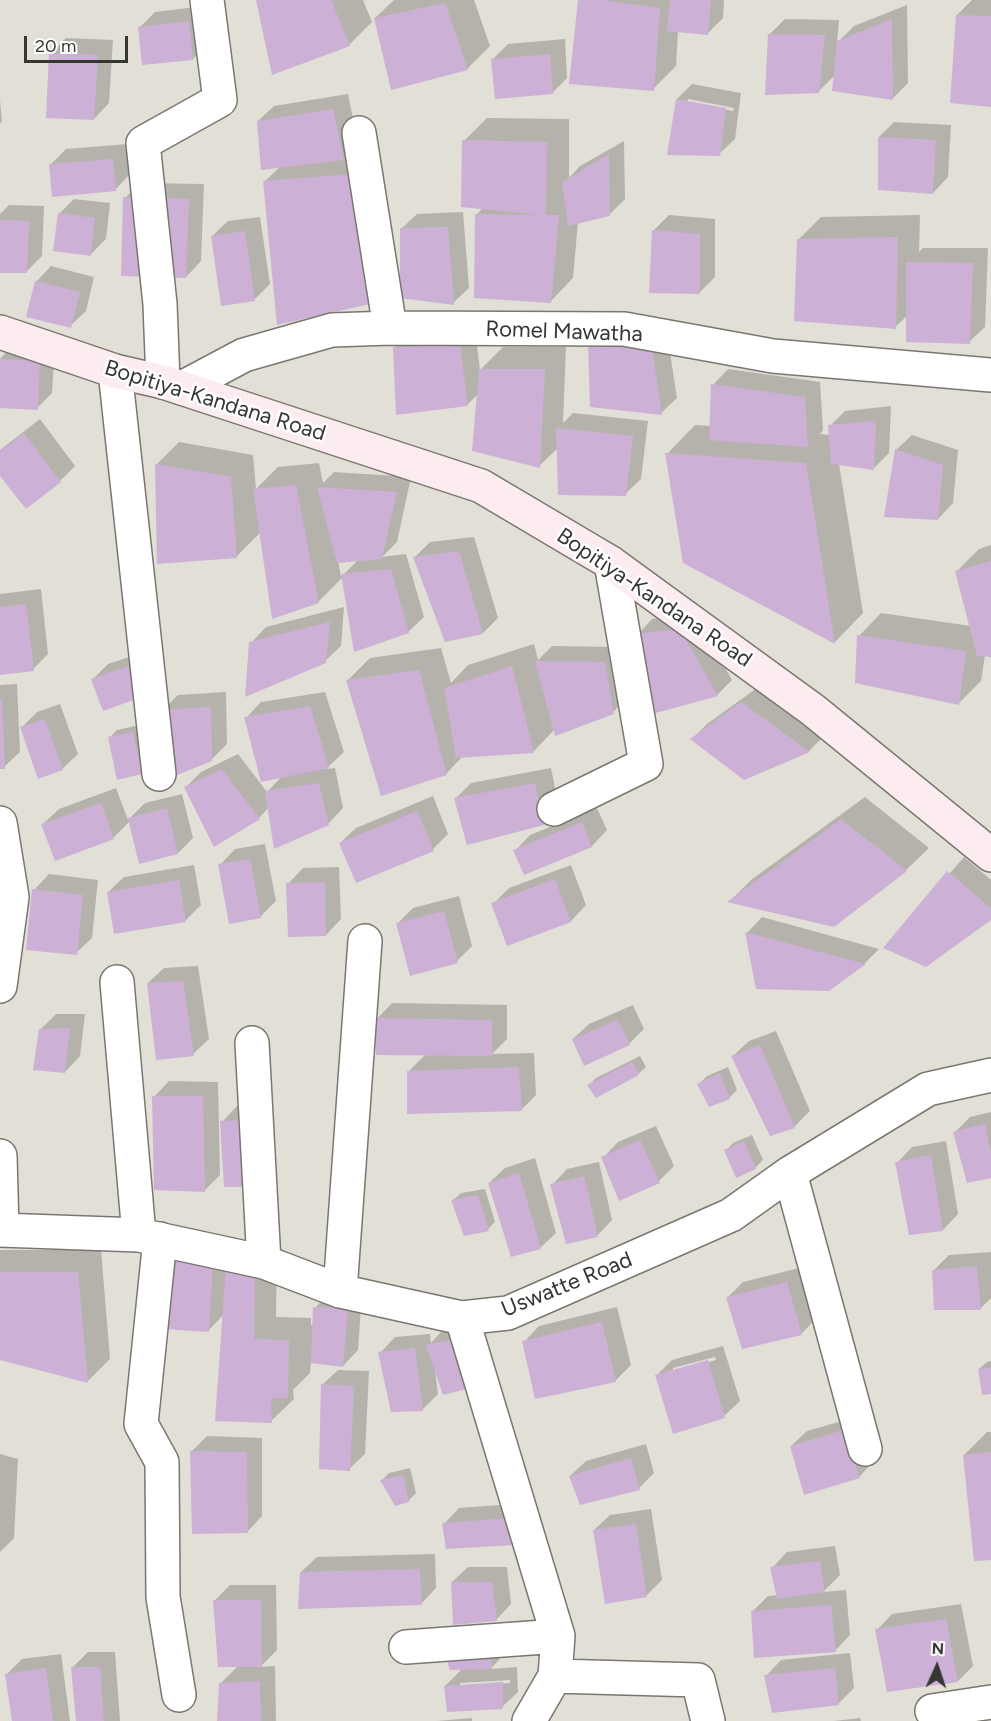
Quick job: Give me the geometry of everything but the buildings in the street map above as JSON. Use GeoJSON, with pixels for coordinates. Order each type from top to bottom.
{"type":"FeatureCollection","features":[{"type":"Feature","properties":{"kind":"street"},"geometry":{"type":"LineString","coordinates":[[172,385],[160,304],[143,143],[220,100],[207,0]]}},
{"type":"Feature","properties":{"kind":"street"},"geometry":{"type":"LineString","coordinates":[[359,133],[390,328]]}},
{"type":"Feature","properties":{"kind":"street","name":"Romel Mawatha"},"geometry":{"type":"LineString","coordinates":[[172,385],[244,356],[332,330],[390,328],[624,329],[773,356],[991,375]]}},
{"type":"Feature","properties":{"kind":"street","name":"Bopitiya-Kandana Road"},"geometry":{"type":"LineString","coordinates":[[0,332],[115,371],[172,385],[482,486],[611,564],[813,710],[991,855]]}},
{"type":"Feature","properties":{"kind":"street"},"geometry":{"type":"LineString","coordinates":[[115,371],[159,774]]}},
{"type":"Feature","properties":{"kind":"street"},"geometry":{"type":"LineString","coordinates":[[554,809],[646,764],[611,564]]}},
{"type":"Feature","properties":{"kind":"street"},"geometry":{"type":"LineString","coordinates":[[0,823],[12,897],[0,986]]}},
{"type":"Feature","properties":{"kind":"street"},"geometry":{"type":"LineString","coordinates":[[339,1291],[365,941]]}},
{"type":"Feature","properties":{"kind":"street"},"geometry":{"type":"LineString","coordinates":[[117,982],[149,1237],[141,1424],[162,1462],[163,1598],[179,1695]]}},
{"type":"Feature","properties":{"kind":"street"},"geometry":{"type":"LineString","coordinates":[[252,1043],[264,1262]]}},
{"type":"Feature","properties":{"kind":"street","name":"Uswatte Road"},"geometry":{"type":"LineString","coordinates":[[1,1230],[149,1237],[264,1262],[339,1291],[462,1318],[508,1313],[731,1215],[790,1173],[928,1089],[991,1075]]}},
{"type":"Feature","properties":{"kind":"street"},"geometry":{"type":"LineString","coordinates":[[0,1156],[1,1230]]}},
{"type":"Feature","properties":{"kind":"street"},"geometry":{"type":"LineString","coordinates":[[790,1173],[865,1449]]}},
{"type":"Feature","properties":{"kind":"street"},"geometry":{"type":"LineString","coordinates":[[462,1318],[558,1636],[555,1676],[529,1721]]}},
{"type":"Feature","properties":{"kind":"street"},"geometry":{"type":"LineString","coordinates":[[406,1647],[558,1636]]}},
{"type":"Feature","properties":{"kind":"street"},"geometry":{"type":"LineString","coordinates":[[555,1676],[698,1680],[708,1721]]}},
{"type":"Feature","properties":{"kind":"street"},"geometry":{"type":"LineString","coordinates":[[932,1711],[991,1702]]}}]}
